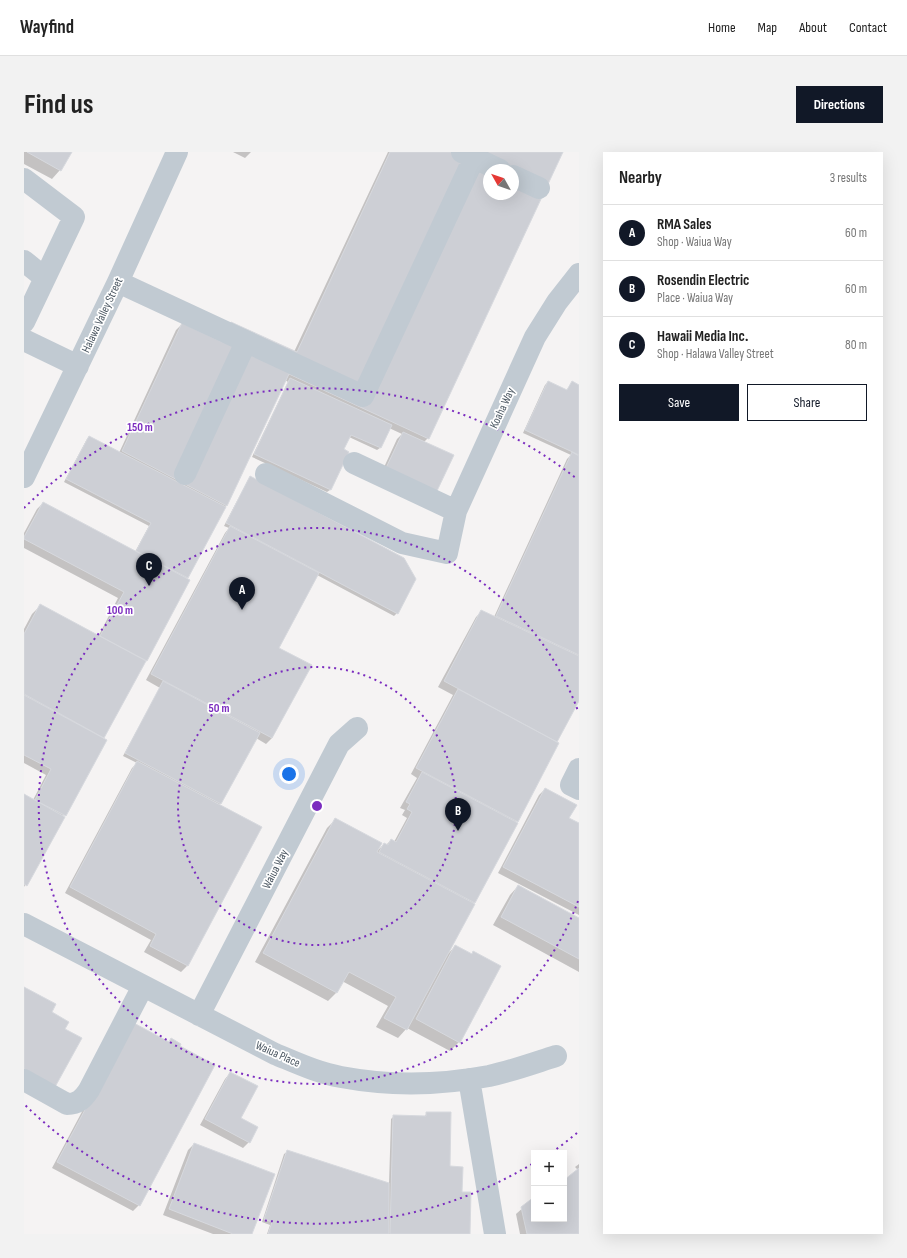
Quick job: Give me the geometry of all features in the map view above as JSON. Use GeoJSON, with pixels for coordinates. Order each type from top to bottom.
{"type":"FeatureCollection","features":[{"type":"Feature","properties":{"kind":"street","name":"Halawa Valley Street"},"geometry":{"type":"LineString","coordinates":[[24,477],[118,282],[177,152]]}},
{"type":"Feature","properties":{"kind":"street"},"geometry":{"type":"LineString","coordinates":[[118,282],[363,396],[468,155],[487,164]]}},
{"type":"Feature","properties":{"kind":"street"},"geometry":{"type":"LineString","coordinates":[[24,179],[74,217],[24,322]]}},
{"type":"Feature","properties":{"kind":"street"},"geometry":{"type":"LineString","coordinates":[[519,179],[539,188]]}},
{"type":"Feature","properties":{"kind":"street"},"geometry":{"type":"LineString","coordinates":[[24,261],[45,278]]}},
{"type":"Feature","properties":{"kind":"street","name":"Koaha Way"},"geometry":{"type":"LineString","coordinates":[[266,474],[402,543],[447,553],[456,511],[535,337],[556,302],[579,274]]}},
{"type":"Feature","properties":{"kind":"street"},"geometry":{"type":"LineString","coordinates":[[24,340],[78,366]]}},
{"type":"Feature","properties":{"kind":"street"},"geometry":{"type":"LineString","coordinates":[[185,474],[246,342]]}},
{"type":"Feature","properties":{"kind":"street"},"geometry":{"type":"LineString","coordinates":[[354,462],[456,511]]}},
{"type":"Feature","properties":{"kind":"street","name":"Waiua Way"},"geometry":{"type":"LineString","coordinates":[[199,1015],[339,744],[357,728]]}},
{"type":"Feature","properties":{"kind":"street"},"geometry":{"type":"LineString","coordinates":[[579,769],[571,785],[579,789]]}},
{"type":"Feature","properties":{"kind":"street","name":"Waiua Place"},"geometry":{"type":"LineString","coordinates":[[24,924],[275,1054],[309,1068],[340,1077],[372,1082],[399,1083],[469,1079],[510,1071],[556,1056]]}},
{"type":"Feature","properties":{"kind":"street"},"geometry":{"type":"LineString","coordinates":[[24,1080],[67,1104],[75,1104],[83,1099],[143,986]]}},
{"type":"Feature","properties":{"kind":"street"},"geometry":{"type":"LineString","coordinates":[[469,1079],[495,1234]]}},
{"type":"Feature","properties":{"kind":"building"},"geometry":{"type":"Polygon","coordinates":[[[27,152],[72,152],[61,171],[27,152]]]}},
{"type":"Feature","properties":{"kind":"building"},"geometry":{"type":"Polygon","coordinates":[[[390,152],[563,152],[429,439],[289,374],[227,506],[122,451],[182,323],[222,342],[231,322],[297,352],[390,152]]]}},
{"type":"Feature","properties":{"kind":"building"},"geometry":{"type":"Polygon","coordinates":[[[290,378],[392,425],[381,448],[351,435],[344,449],[349,452],[331,490],[254,454],[290,378]]]}},
{"type":"Feature","properties":{"kind":"building"},"geometry":{"type":"Polygon","coordinates":[[[548,381],[567,390],[572,381],[579,385],[579,455],[525,430],[548,381]]]}},
{"type":"Feature","properties":{"kind":"building"},"geometry":{"type":"Polygon","coordinates":[[[403,432],[454,455],[436,493],[385,470],[403,432]]]}},
{"type":"Feature","properties":{"kind":"building"},"geometry":{"type":"Polygon","coordinates":[[[89,436],[226,507],[188,578],[136,551],[151,523],[66,479],[89,436]]]}},
{"type":"Feature","properties":{"kind":"building"},"geometry":{"type":"Polygon","coordinates":[[[572,452],[579,456],[579,655],[496,616],[572,452]]]}},
{"type":"Feature","properties":{"kind":"building"},"geometry":{"type":"Polygon","coordinates":[[[250,476],[404,558],[416,579],[398,614],[226,523],[250,476]]]}},
{"type":"Feature","properties":{"kind":"building"},"geometry":{"type":"Polygon","coordinates":[[[43,502],[190,580],[147,661],[100,636],[124,592],[24,539],[43,502]]]}},
{"type":"Feature","properties":{"kind":"building"},"geometry":{"type":"Polygon","coordinates":[[[230,526],[319,573],[279,648],[312,665],[272,738],[151,674],[230,526]]]}},
{"type":"Feature","properties":{"kind":"building"},"geometry":{"type":"Polygon","coordinates":[[[40,604],[146,661],[104,738],[24,694],[24,634],[40,604]]]}},
{"type":"Feature","properties":{"kind":"building"},"geometry":{"type":"Polygon","coordinates":[[[481,610],[579,656],[579,701],[557,742],[444,681],[481,610]]]}},
{"type":"Feature","properties":{"kind":"building"},"geometry":{"type":"Polygon","coordinates":[[[163,681],[260,733],[221,804],[125,753],[163,681]]]}},
{"type":"Feature","properties":{"kind":"building"},"geometry":{"type":"Polygon","coordinates":[[[458,689],[559,743],[518,822],[416,768],[458,689]]]}},
{"type":"Feature","properties":{"kind":"building"},"geometry":{"type":"Polygon","coordinates":[[[24,695],[107,740],[66,816],[35,800],[51,769],[24,755],[24,695]]]}},
{"type":"Feature","properties":{"kind":"building"},"geometry":{"type":"Polygon","coordinates":[[[137,761],[262,827],[188,966],[150,946],[156,934],[70,887],[137,761]]]}},
{"type":"Feature","properties":{"kind":"building"},"geometry":{"type":"Polygon","coordinates":[[[422,772],[518,823],[475,903],[379,852],[384,843],[388,845],[391,839],[396,842],[412,812],[407,809],[410,804],[406,802],[422,772]]]}},
{"type":"Feature","properties":{"kind":"building"},"geometry":{"type":"Polygon","coordinates":[[[545,788],[577,805],[569,818],[579,823],[579,907],[503,867],[545,788]]]}},
{"type":"Feature","properties":{"kind":"building"},"geometry":{"type":"Polygon","coordinates":[[[24,794],[65,817],[27,886],[24,884],[24,794]]]}},
{"type":"Feature","properties":{"kind":"building"},"geometry":{"type":"Polygon","coordinates":[[[335,818],[382,843],[377,852],[475,904],[407,1030],[384,1018],[396,997],[349,972],[337,993],[263,953],[335,818]]]}},
{"type":"Feature","properties":{"kind":"building"},"geometry":{"type":"Polygon","coordinates":[[[518,885],[579,918],[579,959],[501,917],[518,885]]]}},
{"type":"Feature","properties":{"kind":"building"},"geometry":{"type":"Polygon","coordinates":[[[455,945],[472,954],[473,951],[501,966],[460,1043],[416,1019],[455,945]]]}},
{"type":"Feature","properties":{"kind":"building"},"geometry":{"type":"Polygon","coordinates":[[[24,987],[56,1004],[52,1012],[69,1022],[65,1029],[82,1038],[55,1087],[24,1069],[24,987]]]}},
{"type":"Feature","properties":{"kind":"building"},"geometry":{"type":"Polygon","coordinates":[[[132,1022],[169,1042],[171,1038],[181,1044],[180,1046],[215,1065],[140,1206],[57,1162],[132,1022]]]}},
{"type":"Feature","properties":{"kind":"building"},"geometry":{"type":"Polygon","coordinates":[[[230,1072],[258,1086],[241,1118],[258,1127],[250,1143],[205,1119],[230,1072]]]}},
{"type":"Feature","properties":{"kind":"building"},"geometry":{"type":"Polygon","coordinates":[[[426,1112],[451,1112],[450,1166],[463,1167],[462,1192],[471,1192],[470,1234],[390,1234],[393,1115],[426,1116],[426,1112]]]}},
{"type":"Feature","properties":{"kind":"building"},"geometry":{"type":"Polygon","coordinates":[[[194,1143],[275,1174],[252,1234],[233,1234],[169,1209],[194,1143]]]}},
{"type":"Feature","properties":{"kind":"building"},"geometry":{"type":"Polygon","coordinates":[[[287,1150],[389,1183],[389,1234],[268,1234],[272,1222],[264,1219],[287,1150]]]}},
{"type":"Feature","properties":{"kind":"building"},"geometry":{"type":"Polygon","coordinates":[[[579,1168],[579,1234],[527,1234],[521,1207],[531,1199],[531,1222],[567,1222],[567,1178],[579,1168]]]}},
{"type":"Feature","properties":{"kind":"place","name":"Hawaii Media Inc."},"geometry":{"type":"Point","coordinates":[149,586]}},
{"type":"Feature","properties":{"kind":"place","name":"RMA Sales"},"geometry":{"type":"Point","coordinates":[242,610]}},
{"type":"Feature","properties":{"kind":"place","name":"Rosendin Electric"},"geometry":{"type":"Point","coordinates":[458,831]}}]}
